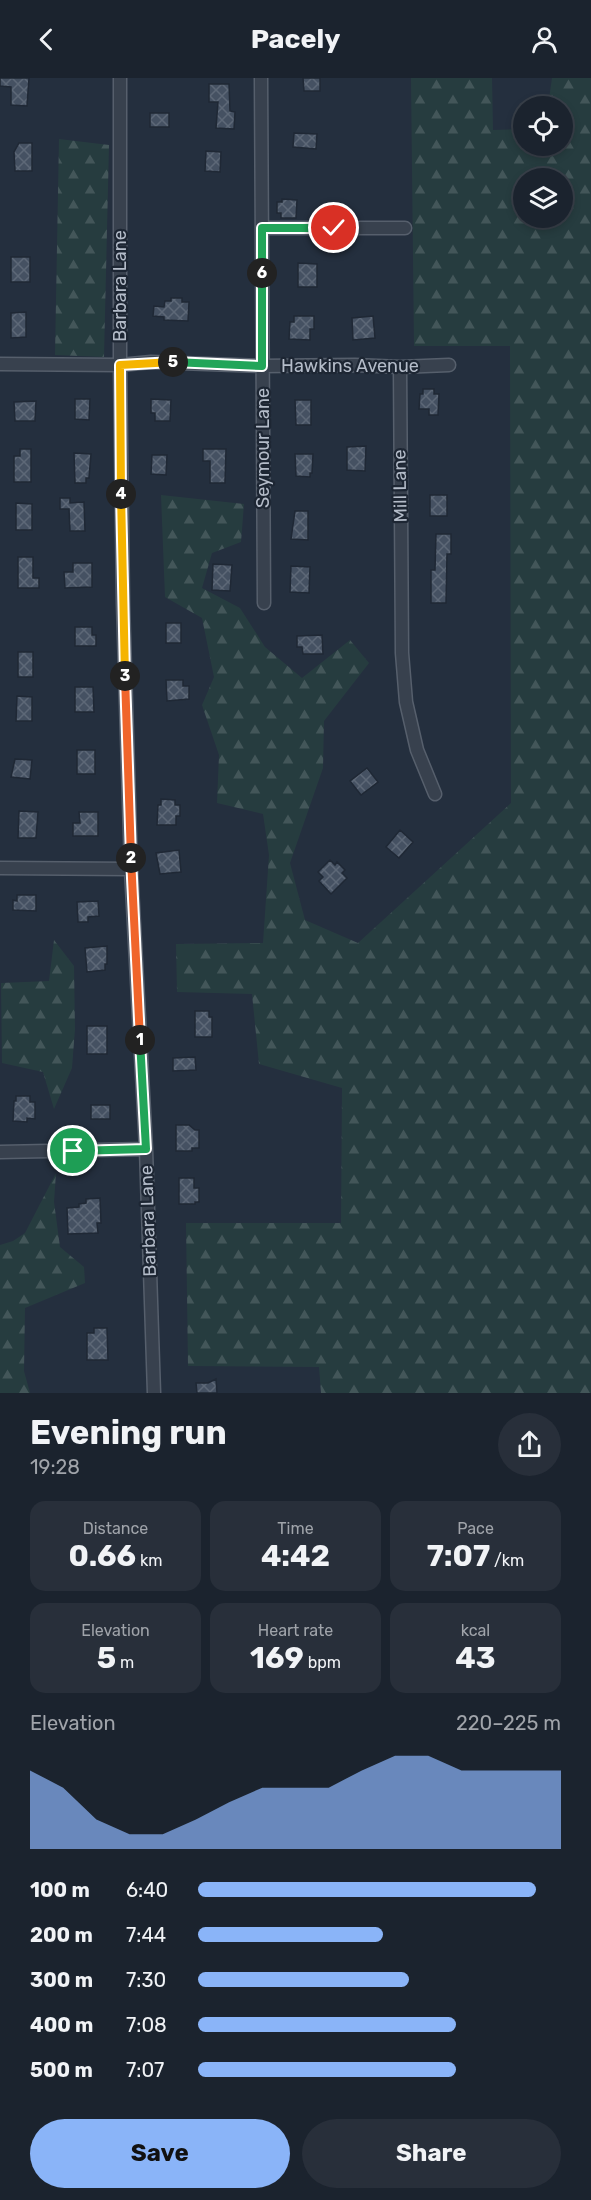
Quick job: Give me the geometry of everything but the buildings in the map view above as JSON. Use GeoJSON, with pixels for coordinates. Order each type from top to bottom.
{"type":"FeatureCollection","features":[{"type":"Feature","properties":{"kind":"street","name":"Barbara Lane"},"geometry":{"type":"LineString","coordinates":[[120,78],[123,604],[131,869],[146,1149],[154,1393]]}},
{"type":"Feature","properties":{"kind":"street","name":"Seymour Lane"},"geometry":{"type":"LineString","coordinates":[[261,78],[264,603]]}},
{"type":"Feature","properties":{"kind":"street"},"geometry":{"type":"LineString","coordinates":[[262,228],[405,228]]}},
{"type":"Feature","properties":{"kind":"street","name":"Hawkins Avenue"},"geometry":{"type":"LineString","coordinates":[[0,364],[120,365],[151,362],[335,367],[449,365]]}},
{"type":"Feature","properties":{"kind":"street","name":"Mill Lane"},"geometry":{"type":"LineString","coordinates":[[400,367],[402,653],[406,702],[417,750],[435,794]]}},
{"type":"Feature","properties":{"kind":"street"},"geometry":{"type":"LineString","coordinates":[[0,868],[131,869]]}},
{"type":"Feature","properties":{"kind":"street"},"geometry":{"type":"LineString","coordinates":[[0,1152],[146,1149]]}},
{"type":"Feature","properties":{"kind":"green space"},"geometry":{"type":"Polygon","coordinates":[[[411,78],[492,78],[493,130],[513,129],[513,156],[573,156],[573,96],[549,96],[552,78],[591,78],[591,1393],[321,1393],[319,1367],[188,1366],[186,1223],[341,1223],[342,1088],[259,1064],[252,994],[177,992],[176,944],[263,943],[269,855],[263,814],[217,803],[219,755],[202,705],[214,677],[202,618],[165,597],[161,495],[244,504],[241,542],[212,553],[202,588],[240,608],[265,647],[302,678],[350,640],[369,663],[324,721],[323,768],[290,863],[305,920],[358,943],[511,803],[510,346],[414,346],[411,78]]]}},
{"type":"Feature","properties":{"kind":"green space"},"geometry":{"type":"Polygon","coordinates":[[[59,139],[109,145],[104,357],[55,355],[59,139]]]}},
{"type":"Feature","properties":{"kind":"green space"},"geometry":{"type":"Polygon","coordinates":[[[54,940],[74,966],[75,1029],[72,1068],[54,1109],[43,1072],[2,1063],[1,983],[49,981],[54,940]]]}},
{"type":"Feature","properties":{"kind":"green space"},"geometry":{"type":"Polygon","coordinates":[[[56,1173],[54,1202],[60,1247],[84,1267],[85,1283],[25,1308],[24,1371],[30,1393],[0,1393],[0,1245],[13,1241],[25,1233],[56,1173]]]}},
{"type":"Feature","properties":{"kind":"route"},"geometry":{"type":"LineString","coordinates":[[73,1151],[146,1149],[131,869],[123,604],[120,365],[151,362],[262,366],[262,228],[334,228]]}}]}
